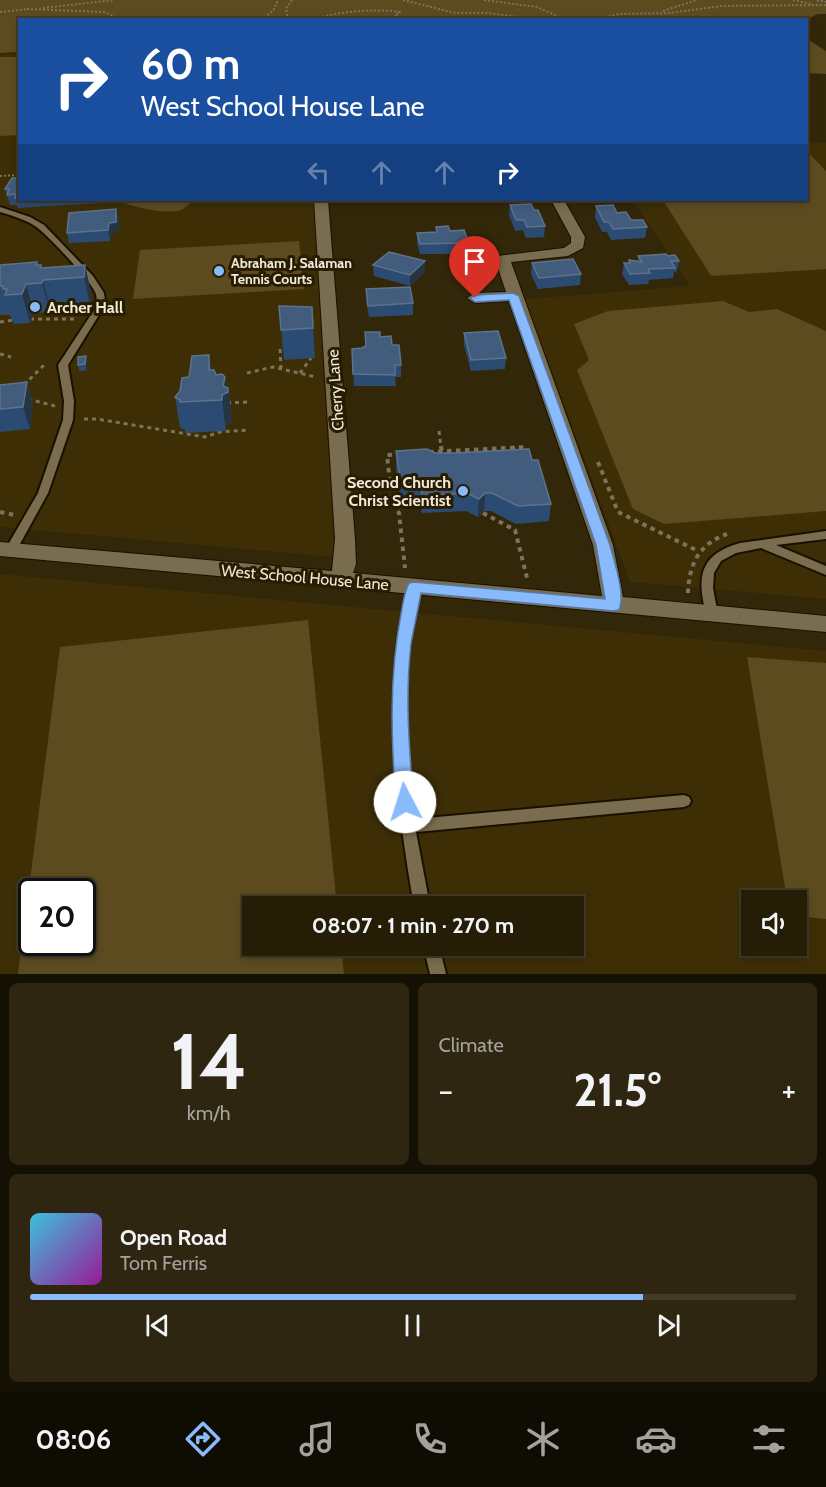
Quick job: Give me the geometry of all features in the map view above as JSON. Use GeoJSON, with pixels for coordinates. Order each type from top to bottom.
{"type":"FeatureCollection","features":[{"type":"Feature","properties":{"kind":"street","name":"Cherry Lane"},"geometry":{"type":"LineString","coordinates":[[321,201],[345,539],[345,564],[340,580]]}},
{"type":"Feature","properties":{"kind":"street"},"geometry":{"type":"LineString","coordinates":[[559,201],[578,237],[578,245],[568,252],[502,259],[513,296],[603,545],[612,587],[613,606]]}},
{"type":"Feature","properties":{"kind":"street"},"geometry":{"type":"LineString","coordinates":[[475,298],[513,296]]}},
{"type":"Feature","properties":{"kind":"street","name":"West School House Lane"},"geometry":{"type":"LineString","coordinates":[[5,549],[340,580],[410,578],[613,606],[826,624]]}},
{"type":"Feature","properties":{"kind":"lane"},"geometry":{"type":"LineString","coordinates":[[0,209],[41,227],[90,278],[100,293],[101,301],[98,310],[63,365],[69,405],[66,427],[43,492],[5,549]]}},
{"type":"Feature","properties":{"kind":"lane"},"geometry":{"type":"LineString","coordinates":[[712,615],[707,580],[712,565],[727,551],[737,547],[826,535]]}},
{"type":"Feature","properties":{"kind":"lane"},"geometry":{"type":"LineString","coordinates":[[763,544],[826,571]]}},
{"type":"Feature","properties":{"kind":"lane"},"geometry":{"type":"LineString","coordinates":[[410,578],[400,689],[400,751],[407,826],[420,896]]}},
{"type":"Feature","properties":{"kind":"lane"},"geometry":{"type":"LineString","coordinates":[[407,826],[684,801]]}},
{"type":"Feature","properties":{"kind":"lane"},"geometry":{"type":"LineString","coordinates":[[434,956],[438,974]]}},
{"type":"Feature","properties":{"kind":"path"},"geometry":{"type":"LineString","coordinates":[[0,12],[114,0]]}},
{"type":"Feature","properties":{"kind":"path"},"geometry":{"type":"LineString","coordinates":[[264,18],[273,11],[278,1],[282,0]]}},
{"type":"Feature","properties":{"kind":"path"},"geometry":{"type":"LineString","coordinates":[[288,18],[286,9],[292,0]]}},
{"type":"Feature","properties":{"kind":"path"},"geometry":{"type":"LineString","coordinates":[[403,0],[454,13],[487,13],[528,18]]}},
{"type":"Feature","properties":{"kind":"path"},"geometry":{"type":"LineString","coordinates":[[484,0],[535,6],[563,18]]}},
{"type":"Feature","properties":{"kind":"path"},"geometry":{"type":"LineString","coordinates":[[658,13],[697,0]]}},
{"type":"Feature","properties":{"kind":"path"},"geometry":{"type":"LineString","coordinates":[[793,0],[815,5]]}},
{"type":"Feature","properties":{"kind":"path"},"geometry":{"type":"LineString","coordinates":[[817,0],[826,4]]}},
{"type":"Feature","properties":{"kind":"path"},"geometry":{"type":"LineString","coordinates":[[602,18],[620,14],[670,13],[722,6],[826,4]]}},
{"type":"Feature","properties":{"kind":"path"},"geometry":{"type":"LineString","coordinates":[[27,9],[99,11],[119,18]]}},
{"type":"Feature","properties":{"kind":"path"},"geometry":{"type":"LineString","coordinates":[[317,18],[389,10],[399,12],[395,15],[400,18]]}},
{"type":"Feature","properties":{"kind":"path"},"geometry":{"type":"LineString","coordinates":[[0,176],[18,175]]}},
{"type":"Feature","properties":{"kind":"path"},"geometry":{"type":"LineString","coordinates":[[30,319],[61,319]]}},
{"type":"Feature","properties":{"kind":"path"},"geometry":{"type":"LineString","coordinates":[[0,322],[14,320]]}},
{"type":"Feature","properties":{"kind":"path"},"geometry":{"type":"LineString","coordinates":[[280,349],[281,368]]}},
{"type":"Feature","properties":{"kind":"path"},"geometry":{"type":"LineString","coordinates":[[0,354],[11,357]]}},
{"type":"Feature","properties":{"kind":"path"},"geometry":{"type":"LineString","coordinates":[[300,373],[311,358]]}},
{"type":"Feature","properties":{"kind":"path"},"geometry":{"type":"LineString","coordinates":[[16,392],[45,364]]}},
{"type":"Feature","properties":{"kind":"path"},"geometry":{"type":"LineString","coordinates":[[248,373],[259,367],[281,368],[335,382]]}},
{"type":"Feature","properties":{"kind":"path"},"geometry":{"type":"LineString","coordinates":[[26,399],[50,406],[69,405]]}},
{"type":"Feature","properties":{"kind":"path"},"geometry":{"type":"LineString","coordinates":[[220,403],[248,402]]}},
{"type":"Feature","properties":{"kind":"path"},"geometry":{"type":"LineString","coordinates":[[97,419],[205,435],[249,430]]}},
{"type":"Feature","properties":{"kind":"path"},"geometry":{"type":"LineString","coordinates":[[439,431],[443,461]]}},
{"type":"Feature","properties":{"kind":"path"},"geometry":{"type":"LineString","coordinates":[[420,453],[526,447],[528,456]]}},
{"type":"Feature","properties":{"kind":"path"},"geometry":{"type":"LineString","coordinates":[[409,453],[387,454],[392,502],[399,513],[410,578]]}},
{"type":"Feature","properties":{"kind":"path"},"geometry":{"type":"LineString","coordinates":[[596,459],[618,512],[698,552]]}},
{"type":"Feature","properties":{"kind":"path"},"geometry":{"type":"LineString","coordinates":[[483,513],[515,530],[528,580]]}},
{"type":"Feature","properties":{"kind":"shaded area"},"geometry":{"type":"Polygon","coordinates":[[[0,0],[826,0],[826,14],[818,14],[808,19],[18,18],[18,52],[0,53],[0,0]]]}},
{"type":"Feature","properties":{"kind":"shaded area"},"geometry":{"type":"Polygon","coordinates":[[[808,40],[826,51],[826,74],[808,73],[808,40]]]}},
{"type":"Feature","properties":{"kind":"shaded area"},"geometry":{"type":"Polygon","coordinates":[[[18,54],[18,201],[318,201],[344,558],[0,527],[0,55],[18,54]]]}},
{"type":"Feature","properties":{"kind":"shaded area"},"geometry":{"type":"Polygon","coordinates":[[[0,57],[18,57],[18,135],[0,136],[0,57]]]}},
{"type":"Feature","properties":{"kind":"shaded area"},"geometry":{"type":"Polygon","coordinates":[[[808,143],[826,143],[826,599],[630,582],[525,299],[690,286],[634,201],[808,201],[808,143]]]}},
{"type":"Feature","properties":{"kind":"shaded area"},"geometry":{"type":"Polygon","coordinates":[[[808,152],[826,171],[826,269],[711,276],[664,201],[808,201],[808,152]]]}},
{"type":"Feature","properties":{"kind":"shaded area"},"geometry":{"type":"Polygon","coordinates":[[[120,201],[193,201],[183,209],[169,212],[120,201]]]}},
{"type":"Feature","properties":{"kind":"shaded area","name":"Abraham J. Salaman Tennis Courts"},"geometry":{"type":"Polygon","coordinates":[[[299,241],[304,289],[133,299],[140,250],[299,241]]]}},
{"type":"Feature","properties":{"kind":"shaded area"},"geometry":{"type":"Polygon","coordinates":[[[723,301],[749,312],[777,309],[826,331],[826,511],[664,524],[633,509],[577,370],[589,360],[574,324],[608,311],[723,301]]]}},
{"type":"Feature","properties":{"kind":"shaded area"},"geometry":{"type":"Polygon","coordinates":[[[0,574],[826,651],[826,974],[0,974],[0,574]]]}},
{"type":"Feature","properties":{"kind":"shaded area"},"geometry":{"type":"Polygon","coordinates":[[[308,620],[336,896],[242,896],[242,956],[342,956],[344,974],[18,974],[20,956],[96,956],[96,878],[30,878],[60,647],[308,620]]]}},
{"type":"Feature","properties":{"kind":"shaded area"},"geometry":{"type":"Polygon","coordinates":[[[747,657],[826,663],[826,919],[807,917],[807,890],[785,890],[747,657]]]}},
{"type":"Feature","properties":{"kind":"building"},"geometry":{"type":"Polygon","coordinates":[[[12,178],[18,178],[18,198],[15,198],[16,194],[7,195],[9,189],[5,189],[12,178]]]}},
{"type":"Feature","properties":{"kind":"building"},"geometry":{"type":"Polygon","coordinates":[[[531,204],[534,210],[538,210],[545,226],[527,227],[524,220],[516,220],[510,205],[531,204]]]}},
{"type":"Feature","properties":{"kind":"building"},"geometry":{"type":"Polygon","coordinates":[[[613,205],[617,213],[626,212],[631,220],[643,220],[647,227],[613,229],[609,222],[604,222],[596,206],[613,205]]]}},
{"type":"Feature","properties":{"kind":"building"},"geometry":{"type":"Polygon","coordinates":[[[116,209],[116,222],[109,223],[108,230],[67,233],[69,213],[116,209]]]}},
{"type":"Feature","properties":{"kind":"building"},"geometry":{"type":"Polygon","coordinates":[[[448,226],[450,231],[464,230],[468,240],[475,242],[470,246],[463,243],[420,244],[417,233],[437,232],[436,227],[448,226]]]}},
{"type":"Feature","properties":{"kind":"building"},"geometry":{"type":"Polygon","coordinates":[[[389,252],[425,261],[410,275],[373,265],[389,252]]]}},
{"type":"Feature","properties":{"kind":"building"},"geometry":{"type":"Polygon","coordinates":[[[675,255],[679,261],[671,261],[675,268],[648,269],[650,273],[630,274],[624,263],[630,263],[629,260],[642,262],[638,256],[675,255]]]}},
{"type":"Feature","properties":{"kind":"building"},"geometry":{"type":"Polygon","coordinates":[[[573,259],[581,274],[539,278],[532,263],[573,259]]]}},
{"type":"Feature","properties":{"kind":"building"},"geometry":{"type":"Polygon","coordinates":[[[37,262],[36,265],[41,265],[40,268],[85,265],[84,277],[43,280],[42,283],[26,284],[22,294],[5,295],[7,289],[0,286],[0,265],[37,262]]]}},
{"type":"Feature","properties":{"kind":"building"},"geometry":{"type":"Polygon","coordinates":[[[410,287],[413,303],[368,306],[366,289],[410,287]]]}},
{"type":"Feature","properties":{"kind":"building"},"geometry":{"type":"Polygon","coordinates":[[[279,306],[312,307],[313,328],[281,330],[279,306]]]}},
{"type":"Feature","properties":{"kind":"building"},"geometry":{"type":"Polygon","coordinates":[[[498,331],[506,358],[471,360],[464,333],[498,331]]]}},
{"type":"Feature","properties":{"kind":"building"},"geometry":{"type":"Polygon","coordinates":[[[365,332],[380,332],[380,337],[391,336],[392,345],[399,345],[401,365],[395,365],[395,375],[353,374],[352,349],[366,346],[365,332]]]}},
{"type":"Feature","properties":{"kind":"building"},"geometry":{"type":"Polygon","coordinates":[[[209,355],[209,370],[214,370],[216,375],[222,374],[225,377],[223,386],[228,388],[228,392],[222,395],[222,400],[180,402],[175,397],[180,391],[182,378],[189,377],[192,356],[209,355]]]}},
{"type":"Feature","properties":{"kind":"building"},"geometry":{"type":"Polygon","coordinates":[[[86,356],[85,364],[78,365],[78,357],[86,356]]]}},
{"type":"Feature","properties":{"kind":"building"},"geometry":{"type":"Polygon","coordinates":[[[27,382],[23,407],[0,409],[0,385],[27,382]]]}},
{"type":"Feature","properties":{"kind":"building"},"geometry":{"type":"Polygon","coordinates":[[[427,449],[435,453],[454,453],[529,449],[532,460],[538,460],[551,504],[518,506],[492,493],[485,493],[479,499],[467,493],[422,496],[421,487],[408,488],[401,484],[396,451],[427,449]]]}},
{"type":"Feature","properties":{"kind":"place","name":"Abraham J. Salaman Tennis Courts"},"geometry":{"type":"Point","coordinates":[219,271]}},
{"type":"Feature","properties":{"kind":"place","name":"Archer Hall"},"geometry":{"type":"Point","coordinates":[35,307]}},
{"type":"Feature","properties":{"kind":"place","name":"Second Church Christ Scientist"},"geometry":{"type":"Point","coordinates":[463,491]}},
{"type":"Feature","properties":{"kind":"route"},"geometry":{"type":"LineString","coordinates":[[405,802],[400,751],[400,689],[403,644],[414,587],[613,606],[612,587],[603,545],[513,296],[475,298]]}}]}
